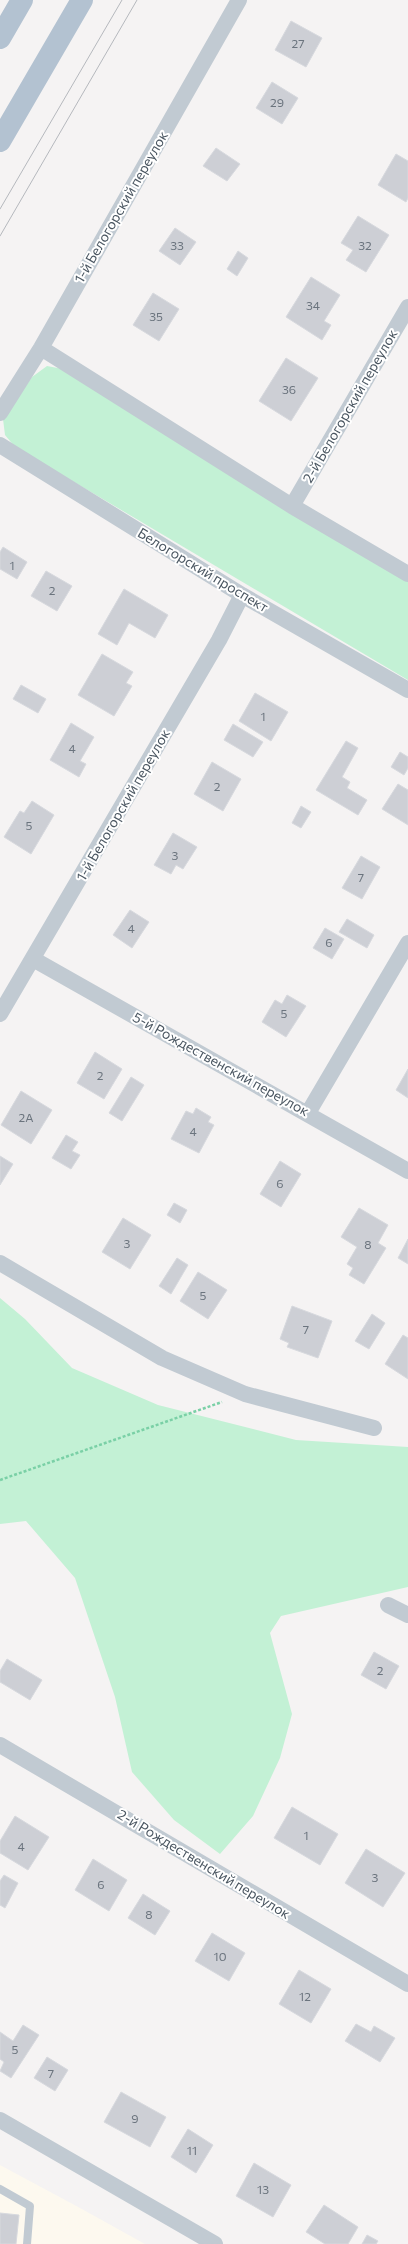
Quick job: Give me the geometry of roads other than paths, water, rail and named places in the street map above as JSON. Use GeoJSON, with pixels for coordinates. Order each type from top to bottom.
{"type":"FeatureCollection","features":[{"type":"Feature","properties":{"kind":"main road"},"geometry":{"type":"LineString","coordinates":[[0,38],[22,0]]}},
{"type":"Feature","properties":{"kind":"main road"},"geometry":{"type":"LineString","coordinates":[[0,141],[82,0]]}},
{"type":"Feature","properties":{"kind":"street","name":"1-й Белогорский переулок"},"geometry":{"type":"LineString","coordinates":[[0,413],[41,348],[239,0]]}},
{"type":"Feature","properties":{"kind":"street","name":"2-й Белогорский переулок"},"geometry":{"type":"LineString","coordinates":[[292,506],[408,307]]}},
{"type":"Feature","properties":{"kind":"street"},"geometry":{"type":"LineString","coordinates":[[41,348],[292,506],[408,574]]}},
{"type":"Feature","properties":{"kind":"street","name":"Белогорский проспект"},"geometry":{"type":"LineString","coordinates":[[0,445],[242,595],[408,690]]}},
{"type":"Feature","properties":{"kind":"street","name":"1-й Белогорский переулок"},"geometry":{"type":"LineString","coordinates":[[0,1014],[215,647],[242,595]]}},
{"type":"Feature","properties":{"kind":"street"},"geometry":{"type":"LineString","coordinates":[[308,1113],[408,943]]}},
{"type":"Feature","properties":{"kind":"street","name":"5-й Рождественский переулок"},"geometry":{"type":"LineString","coordinates":[[33,959],[308,1113],[408,1171]]}},
{"type":"Feature","properties":{"kind":"street"},"geometry":{"type":"LineString","coordinates":[[0,1263],[162,1358],[246,1394],[374,1428]]}},
{"type":"Feature","properties":{"kind":"street"},"geometry":{"type":"LineString","coordinates":[[388,1605],[408,1615]]}},
{"type":"Feature","properties":{"kind":"street","name":"2-й Рождественский переулок"},"geometry":{"type":"LineString","coordinates":[[0,1745],[408,1984]]}},
{"type":"Feature","properties":{"kind":"street"},"geometry":{"type":"LineString","coordinates":[[0,2120],[214,2244]]}},
{"type":"Feature","properties":{"kind":"lane"},"geometry":{"type":"LineString","coordinates":[[0,2189],[30,2206],[27,2244]]}},
{"type":"Feature","properties":{"kind":"tram line"},"geometry":{"type":"LineString","coordinates":[[0,209],[122,0]]}},
{"type":"Feature","properties":{"kind":"tram line"},"geometry":{"type":"LineString","coordinates":[[0,236],[137,0]]}}]}
